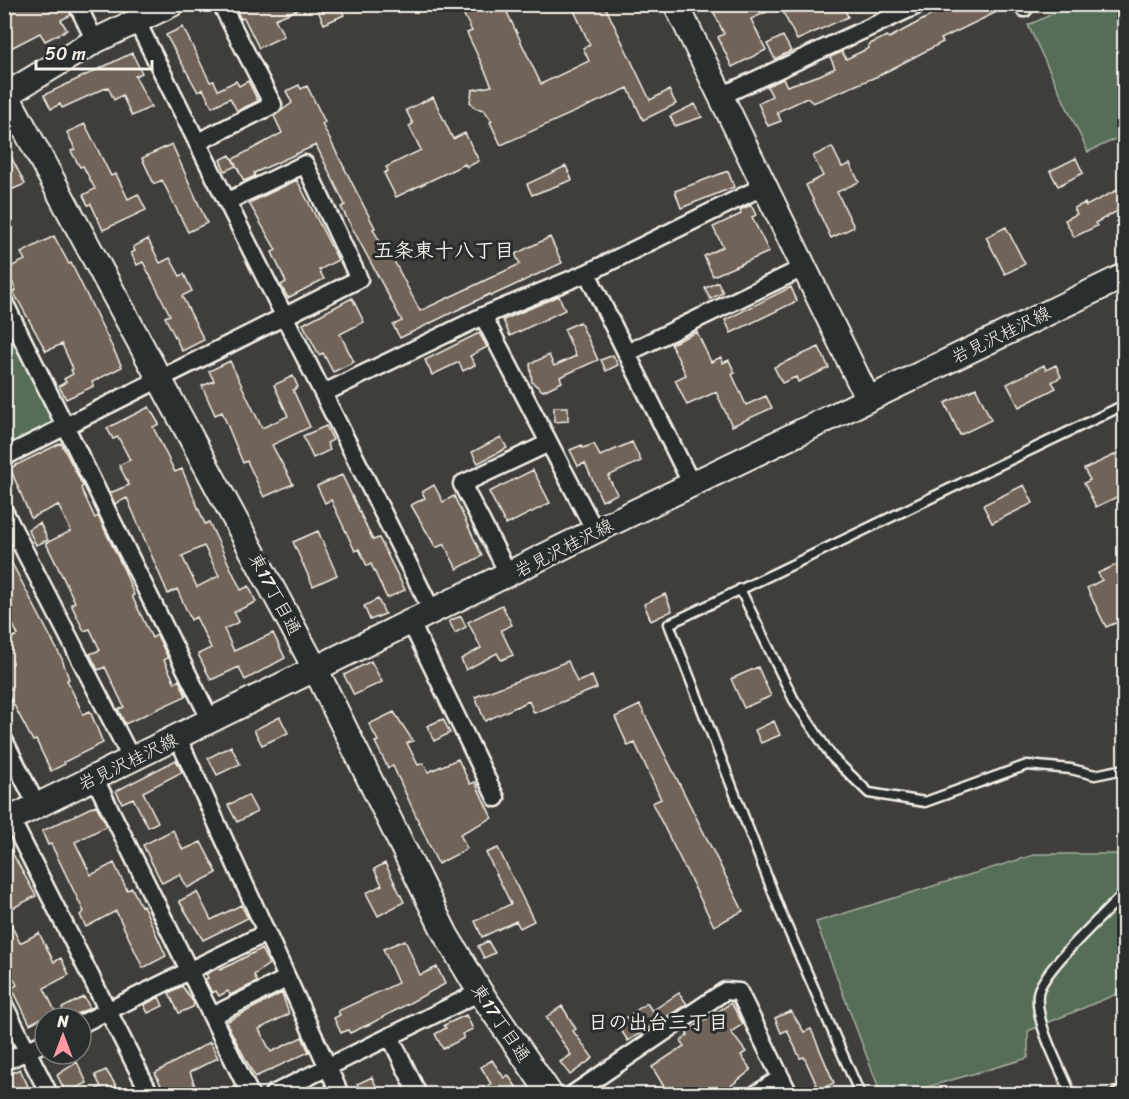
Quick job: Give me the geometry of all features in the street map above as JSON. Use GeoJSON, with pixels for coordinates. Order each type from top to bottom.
{"type":"FeatureCollection","features":[{"type":"Feature","properties":{"kind":"street"},"geometry":{"type":"LineString","coordinates":[[77,4],[95,41]]}},
{"type":"Feature","properties":{"kind":"street"},"geometry":{"type":"LineString","coordinates":[[5,93],[95,41],[172,4]]}},
{"type":"Feature","properties":{"kind":"street"},"geometry":{"type":"LineString","coordinates":[[198,142],[273,105],[221,4]]}},
{"type":"Feature","properties":{"kind":"street"},"geometry":{"type":"LineString","coordinates":[[721,96],[920,4]]}},
{"type":"Feature","properties":{"kind":"street"},"geometry":{"type":"LineString","coordinates":[[677,5],[868,399]]}},
{"type":"Feature","properties":{"kind":"street"},"geometry":{"type":"LineString","coordinates":[[136,21],[286,315],[433,613]]}},
{"type":"Feature","properties":{"kind":"street","name":"東17丁目通"},"geometry":{"type":"LineString","coordinates":[[5,93],[316,670],[429,902],[480,992],[550,1095]]}},
{"type":"Feature","properties":{"kind":"street"},"geometry":{"type":"LineString","coordinates":[[4,457],[359,279],[304,164],[228,201]]}},
{"type":"Feature","properties":{"kind":"street"},"geometry":{"type":"LineString","coordinates":[[324,393],[483,316],[587,273],[764,186]]}},
{"type":"Feature","properties":{"kind":"street"},"geometry":{"type":"LineString","coordinates":[[627,353],[803,267]]}},
{"type":"Feature","properties":{"kind":"street"},"geometry":{"type":"LineString","coordinates":[[587,273],[692,485]]}},
{"type":"Feature","properties":{"kind":"street","name":"岩見沢桂沢線"},"geometry":{"type":"LineString","coordinates":[[8,820],[433,613],[595,531],[1125,276]]}},
{"type":"Feature","properties":{"kind":"street"},"geometry":{"type":"LineString","coordinates":[[4,302],[211,721]]}},
{"type":"Feature","properties":{"kind":"street"},"geometry":{"type":"LineString","coordinates":[[483,316],[595,531]]}},
{"type":"Feature","properties":{"kind":"street"},"geometry":{"type":"LineString","coordinates":[[509,575],[462,484],[549,443]]}},
{"type":"Feature","properties":{"kind":"street"},"geometry":{"type":"LineString","coordinates":[[4,511],[132,760]]}},
{"type":"Feature","properties":{"kind":"street"},"geometry":{"type":"LineString","coordinates":[[411,623],[496,798]]}},
{"type":"Feature","properties":{"kind":"street"},"geometry":{"type":"LineString","coordinates":[[178,738],[340,1095]]}},
{"type":"Feature","properties":{"kind":"street"},"geometry":{"type":"LineString","coordinates":[[4,740],[37,806]]}},
{"type":"Feature","properties":{"kind":"street"},"geometry":{"type":"LineString","coordinates":[[94,777],[191,970],[250,1095]]}},
{"type":"Feature","properties":{"kind":"street"},"geometry":{"type":"LineString","coordinates":[[8,820],[110,1010],[150,1095]]}},
{"type":"Feature","properties":{"kind":"street"},"geometry":{"type":"LineString","coordinates":[[93,1018],[266,933]]}},
{"type":"Feature","properties":{"kind":"street"},"geometry":{"type":"LineString","coordinates":[[212,1016],[286,979]]}},
{"type":"Feature","properties":{"kind":"street"},"geometry":{"type":"LineString","coordinates":[[573,1095],[725,991],[739,992],[789,1095]]}},
{"type":"Feature","properties":{"kind":"street"},"geometry":{"type":"LineString","coordinates":[[273,1095],[480,992]]}},
{"type":"Feature","properties":{"kind":"street"},"geometry":{"type":"LineString","coordinates":[[4,1005],[49,1095]]}},
{"type":"Feature","properties":{"kind":"street"},"geometry":{"type":"LineString","coordinates":[[390,1036],[418,1095]]}},
{"type":"Feature","properties":{"kind":"street"},"geometry":{"type":"LineString","coordinates":[[4,1062],[33,1047]]}},
{"type":"Feature","properties":{"kind":"street"},"geometry":{"type":"LineString","coordinates":[[756,1095],[780,1078]]}},
{"type":"Feature","properties":{"kind":"lane"},"geometry":{"type":"LineString","coordinates":[[860,1095],[780,913],[669,624],[1125,405]]}},
{"type":"Feature","properties":{"kind":"lane"},"geometry":{"type":"LineString","coordinates":[[740,589],[794,700],[832,757],[868,793],[925,801],[1028,765],[1071,769],[1095,775],[1125,769]]}},
{"type":"Feature","properties":{"kind":"lane"},"geometry":{"type":"LineString","coordinates":[[1071,1095],[1041,1022],[1040,988],[1050,970],[1125,893]]}},
{"type":"Feature","properties":{"kind":"lane"},"geometry":{"type":"LineString","coordinates":[[1115,1095],[1125,1091]]}},
{"type":"Feature","properties":{"kind":"green space"},"geometry":{"type":"Polygon","coordinates":[[[1072,5],[1124,5],[1124,135],[1088,152],[1028,25],[1072,5]]]}},
{"type":"Feature","properties":{"kind":"green space"},"geometry":{"type":"Polygon","coordinates":[[[6,322],[58,422],[5,449],[4,323],[6,322]]]}},
{"type":"Feature","properties":{"kind":"green space"},"geometry":{"type":"Polygon","coordinates":[[[1037,854],[1118,854],[1124,857],[1124,991],[1028,1031],[1028,1058],[903,1094],[881,1094],[816,922],[1037,854]]]}},
{"type":"Feature","properties":{"kind":"building"},"geometry":{"type":"Polygon","coordinates":[[[4,4],[67,4],[71,15],[61,20],[67,30],[45,41],[40,33],[9,49],[4,41],[4,4]]]}},
{"type":"Feature","properties":{"kind":"building"},"geometry":{"type":"Polygon","coordinates":[[[233,4],[309,5],[275,19],[284,36],[259,48],[244,18],[241,19],[233,4]]]}},
{"type":"Feature","properties":{"kind":"building"},"geometry":{"type":"Polygon","coordinates":[[[315,4],[339,4],[344,15],[324,24],[315,4]]]}},
{"type":"Feature","properties":{"kind":"building"},"geometry":{"type":"Polygon","coordinates":[[[475,4],[503,4],[541,84],[589,61],[583,48],[590,45],[571,4],[604,4],[650,100],[669,90],[676,104],[643,120],[628,88],[501,145],[490,122],[492,121],[484,110],[475,108],[470,102],[472,90],[492,86],[467,33],[472,31],[462,11],[475,4]]]}},
{"type":"Feature","properties":{"kind":"building"},"geometry":{"type":"Polygon","coordinates":[[[710,4],[842,4],[848,17],[797,40],[780,6],[751,19],[766,50],[732,67],[718,37],[724,34],[710,4]]]}},
{"type":"Feature","properties":{"kind":"building"},"geometry":{"type":"Polygon","coordinates":[[[952,4],[1013,4],[941,39],[943,42],[878,76],[813,103],[807,98],[777,112],[781,121],[768,126],[758,103],[772,96],[767,86],[783,79],[787,86],[820,75],[835,68],[830,57],[842,52],[846,59],[869,48],[868,45],[887,36],[889,38],[952,4]]]}},
{"type":"Feature","properties":{"kind":"building"},"geometry":{"type":"Polygon","coordinates":[[[183,27],[210,82],[214,81],[218,90],[236,81],[239,86],[248,81],[258,101],[237,111],[230,98],[212,107],[203,89],[198,92],[166,35],[183,27]]]}},
{"type":"Feature","properties":{"kind":"building"},"geometry":{"type":"Polygon","coordinates":[[[783,36],[791,51],[775,59],[767,44],[783,36]]]}},
{"type":"Feature","properties":{"kind":"building"},"geometry":{"type":"Polygon","coordinates":[[[132,53],[142,73],[135,76],[151,107],[132,116],[122,95],[114,100],[108,87],[62,108],[60,104],[51,109],[44,95],[132,53]]]}},
{"type":"Feature","properties":{"kind":"building"},"geometry":{"type":"Polygon","coordinates":[[[299,85],[301,89],[307,86],[325,122],[322,124],[375,228],[373,229],[388,257],[391,255],[420,311],[520,264],[515,254],[550,237],[562,263],[491,296],[490,294],[400,338],[393,325],[402,321],[341,207],[345,205],[316,145],[254,173],[255,176],[244,181],[233,159],[282,133],[274,116],[292,103],[286,91],[299,85]]]}},
{"type":"Feature","properties":{"kind":"building"},"geometry":{"type":"Polygon","coordinates":[[[433,97],[453,139],[465,133],[479,161],[467,167],[465,164],[396,197],[384,173],[388,171],[386,167],[421,150],[409,126],[413,124],[406,110],[433,97]]]}},
{"type":"Feature","properties":{"kind":"building"},"geometry":{"type":"Polygon","coordinates":[[[695,104],[702,117],[675,126],[670,116],[695,104]]]}},
{"type":"Feature","properties":{"kind":"building"},"geometry":{"type":"Polygon","coordinates":[[[85,124],[111,176],[116,174],[128,199],[138,194],[146,210],[103,230],[91,204],[88,205],[83,195],[95,189],[83,166],[80,167],[71,151],[75,149],[67,132],[85,124]]]}},
{"type":"Feature","properties":{"kind":"building"},"geometry":{"type":"Polygon","coordinates":[[[4,143],[25,184],[4,193],[4,143]]]}},
{"type":"Feature","properties":{"kind":"building"},"geometry":{"type":"Polygon","coordinates":[[[172,144],[207,223],[188,232],[162,180],[154,184],[142,158],[172,144]]]}},
{"type":"Feature","properties":{"kind":"building"},"geometry":{"type":"Polygon","coordinates":[[[832,147],[842,167],[850,164],[859,182],[837,192],[854,227],[831,238],[806,185],[823,176],[813,156],[832,147]]]}},
{"type":"Feature","properties":{"kind":"building"},"geometry":{"type":"Polygon","coordinates":[[[230,155],[236,166],[225,171],[220,160],[230,155]]]}},
{"type":"Feature","properties":{"kind":"building"},"geometry":{"type":"Polygon","coordinates":[[[1076,158],[1083,173],[1058,186],[1050,171],[1076,158]]]}},
{"type":"Feature","properties":{"kind":"building"},"geometry":{"type":"Polygon","coordinates":[[[566,166],[572,180],[532,195],[527,184],[566,166]]]}},
{"type":"Feature","properties":{"kind":"building"},"geometry":{"type":"Polygon","coordinates":[[[728,171],[734,187],[681,208],[675,191],[728,171]]]}},
{"type":"Feature","properties":{"kind":"building"},"geometry":{"type":"Polygon","coordinates":[[[297,180],[338,260],[319,270],[324,279],[288,298],[281,285],[286,282],[272,252],[276,250],[249,203],[297,180]]]}},
{"type":"Feature","properties":{"kind":"building"},"geometry":{"type":"Polygon","coordinates":[[[1125,186],[1125,207],[1095,223],[1097,226],[1074,237],[1065,220],[1077,214],[1074,208],[1085,203],[1086,206],[1125,186]]]}},
{"type":"Feature","properties":{"kind":"building"},"geometry":{"type":"Polygon","coordinates":[[[751,205],[756,215],[752,217],[769,252],[713,276],[704,256],[723,247],[713,227],[741,214],[740,210],[751,205]]]}},
{"type":"Feature","properties":{"kind":"building"},"geometry":{"type":"Polygon","coordinates":[[[1006,227],[1025,264],[1005,274],[986,237],[1006,227]]]}},
{"type":"Feature","properties":{"kind":"building"},"geometry":{"type":"Polygon","coordinates":[[[54,236],[69,264],[71,263],[122,367],[92,382],[94,386],[66,399],[59,386],[66,382],[64,379],[73,374],[71,370],[73,369],[62,344],[46,351],[13,291],[16,290],[6,269],[25,260],[21,253],[54,236]]]}},
{"type":"Feature","properties":{"kind":"building"},"geometry":{"type":"Polygon","coordinates":[[[148,239],[160,263],[170,258],[180,276],[184,274],[192,291],[182,296],[204,340],[182,351],[165,317],[170,315],[143,262],[137,265],[131,253],[135,251],[133,247],[148,239]]]}},
{"type":"Feature","properties":{"kind":"building"},"geometry":{"type":"Polygon","coordinates":[[[718,282],[723,293],[710,299],[705,288],[718,282]]]}},
{"type":"Feature","properties":{"kind":"building"},"geometry":{"type":"Polygon","coordinates":[[[791,287],[797,301],[731,333],[725,320],[791,287]]]}},
{"type":"Feature","properties":{"kind":"building"},"geometry":{"type":"Polygon","coordinates":[[[559,296],[565,310],[510,336],[503,320],[559,296]]]}},
{"type":"Feature","properties":{"kind":"building"},"geometry":{"type":"Polygon","coordinates":[[[352,298],[364,322],[340,334],[354,362],[333,372],[323,353],[319,355],[303,324],[352,298]]]}},
{"type":"Feature","properties":{"kind":"building"},"geometry":{"type":"Polygon","coordinates":[[[580,322],[598,360],[560,377],[562,382],[543,391],[532,382],[530,364],[549,355],[554,366],[576,356],[564,329],[580,322]]]}},
{"type":"Feature","properties":{"kind":"building"},"geometry":{"type":"Polygon","coordinates":[[[697,332],[711,362],[721,357],[723,363],[729,360],[735,373],[732,374],[746,405],[766,396],[772,408],[732,426],[716,392],[687,405],[675,380],[686,375],[671,344],[697,332]]]}},
{"type":"Feature","properties":{"kind":"building"},"geometry":{"type":"Polygon","coordinates":[[[479,333],[487,347],[470,356],[475,365],[463,371],[459,362],[432,375],[425,360],[479,333]]]}},
{"type":"Feature","properties":{"kind":"building"},"geometry":{"type":"Polygon","coordinates":[[[819,347],[829,368],[798,382],[796,377],[782,383],[774,367],[819,347]]]}},
{"type":"Feature","properties":{"kind":"building"},"geometry":{"type":"Polygon","coordinates":[[[613,355],[618,365],[606,371],[601,360],[613,355]]]}},
{"type":"Feature","properties":{"kind":"building"},"geometry":{"type":"Polygon","coordinates":[[[230,361],[262,428],[288,416],[274,385],[293,376],[298,387],[293,390],[310,427],[272,445],[293,484],[264,497],[247,461],[243,463],[222,412],[215,415],[202,386],[214,381],[209,371],[230,361]]]}},
{"type":"Feature","properties":{"kind":"building"},"geometry":{"type":"Polygon","coordinates":[[[1044,365],[1046,370],[1056,365],[1061,377],[1052,382],[1056,388],[1019,407],[1007,384],[1044,365]]]}},
{"type":"Feature","properties":{"kind":"building"},"geometry":{"type":"Polygon","coordinates":[[[976,388],[991,420],[960,435],[945,403],[976,388]]]}},
{"type":"Feature","properties":{"kind":"building"},"geometry":{"type":"Polygon","coordinates":[[[149,407],[159,424],[153,427],[175,472],[182,469],[205,524],[209,522],[241,590],[249,586],[256,602],[234,612],[239,622],[224,629],[234,651],[273,633],[285,658],[245,680],[239,667],[211,680],[198,654],[211,648],[196,617],[191,620],[177,589],[168,594],[127,498],[115,504],[110,493],[129,485],[119,465],[130,460],[118,437],[113,439],[107,428],[149,407]],[[204,546],[182,556],[197,587],[219,576],[204,546]]]}},
{"type":"Feature","properties":{"kind":"building"},"geometry":{"type":"Polygon","coordinates":[[[554,407],[568,407],[568,421],[554,422],[554,407]]]}},
{"type":"Feature","properties":{"kind":"building"},"geometry":{"type":"Polygon","coordinates":[[[326,426],[333,440],[327,443],[330,450],[313,458],[303,436],[326,426]]]}},
{"type":"Feature","properties":{"kind":"building"},"geometry":{"type":"Polygon","coordinates":[[[501,437],[507,448],[478,463],[472,452],[501,437]]]}},
{"type":"Feature","properties":{"kind":"building"},"geometry":{"type":"Polygon","coordinates":[[[632,442],[641,461],[608,476],[617,494],[602,501],[585,463],[578,466],[570,450],[582,445],[583,448],[594,444],[600,456],[632,442]]]}},
{"type":"Feature","properties":{"kind":"building"},"geometry":{"type":"Polygon","coordinates":[[[61,443],[83,486],[81,488],[95,518],[98,516],[125,572],[134,595],[132,596],[152,638],[157,635],[168,658],[164,660],[175,683],[179,680],[186,696],[125,724],[118,709],[124,707],[105,667],[98,670],[90,654],[100,650],[90,629],[84,631],[71,604],[75,602],[46,543],[71,531],[58,505],[31,518],[10,468],[61,443]]]}},
{"type":"Feature","properties":{"kind":"building"},"geometry":{"type":"Polygon","coordinates":[[[1125,450],[1125,493],[1096,507],[1084,483],[1090,480],[1084,469],[1125,450]]]}},
{"type":"Feature","properties":{"kind":"building"},"geometry":{"type":"Polygon","coordinates":[[[533,470],[550,503],[506,525],[489,492],[533,470]]]}},
{"type":"Feature","properties":{"kind":"building"},"geometry":{"type":"Polygon","coordinates":[[[342,475],[373,540],[379,538],[405,590],[387,598],[371,564],[367,566],[359,549],[355,551],[331,500],[325,503],[317,486],[342,475]]]}},
{"type":"Feature","properties":{"kind":"building"},"geometry":{"type":"Polygon","coordinates":[[[434,485],[443,502],[454,496],[482,556],[457,569],[444,544],[436,548],[411,505],[425,498],[422,492],[434,485]]]}},
{"type":"Feature","properties":{"kind":"building"},"geometry":{"type":"Polygon","coordinates":[[[1024,485],[1033,503],[992,523],[983,505],[1024,485]]]}},
{"type":"Feature","properties":{"kind":"building"},"geometry":{"type":"Polygon","coordinates":[[[40,523],[48,540],[36,545],[28,529],[40,523]]]}},
{"type":"Feature","properties":{"kind":"building"},"geometry":{"type":"Polygon","coordinates":[[[318,531],[337,575],[313,586],[293,542],[318,531]]]}},
{"type":"Feature","properties":{"kind":"building"},"geometry":{"type":"Polygon","coordinates":[[[4,548],[62,659],[69,679],[67,680],[83,714],[90,711],[103,743],[51,771],[36,740],[33,741],[6,690],[10,689],[4,677],[4,641],[18,635],[4,606],[4,548]]]}},
{"type":"Feature","properties":{"kind":"building"},"geometry":{"type":"Polygon","coordinates":[[[1125,561],[1125,619],[1106,627],[1087,588],[1102,580],[1098,573],[1125,561]]]}},
{"type":"Feature","properties":{"kind":"building"},"geometry":{"type":"Polygon","coordinates":[[[665,594],[672,611],[651,621],[644,604],[665,594]]]}},
{"type":"Feature","properties":{"kind":"building"},"geometry":{"type":"Polygon","coordinates":[[[378,599],[385,614],[370,620],[364,606],[378,599]]]}},
{"type":"Feature","properties":{"kind":"building"},"geometry":{"type":"Polygon","coordinates":[[[502,605],[512,625],[501,630],[513,655],[501,660],[497,653],[466,670],[461,659],[481,648],[468,622],[502,605]]]}},
{"type":"Feature","properties":{"kind":"building"},"geometry":{"type":"Polygon","coordinates":[[[461,616],[466,627],[455,633],[449,621],[461,616]]]}},
{"type":"Feature","properties":{"kind":"building"},"geometry":{"type":"Polygon","coordinates":[[[371,661],[382,682],[354,695],[344,675],[371,661]]]}},
{"type":"Feature","properties":{"kind":"building"},"geometry":{"type":"Polygon","coordinates":[[[568,661],[577,682],[592,676],[597,688],[534,713],[529,701],[485,721],[475,697],[568,661]]]}},
{"type":"Feature","properties":{"kind":"building"},"geometry":{"type":"Polygon","coordinates":[[[758,667],[771,696],[744,708],[731,679],[758,667]]]}},
{"type":"Feature","properties":{"kind":"building"},"geometry":{"type":"Polygon","coordinates":[[[640,705],[743,911],[714,926],[652,803],[661,799],[635,743],[628,746],[615,717],[640,705]]]}},
{"type":"Feature","properties":{"kind":"building"},"geometry":{"type":"Polygon","coordinates":[[[394,712],[413,741],[407,743],[418,765],[423,763],[428,772],[458,759],[470,784],[475,782],[492,818],[460,834],[467,849],[438,864],[393,766],[388,768],[369,724],[394,712]]]}},
{"type":"Feature","properties":{"kind":"building"},"geometry":{"type":"Polygon","coordinates":[[[280,717],[288,733],[262,745],[254,730],[280,717]]]}},
{"type":"Feature","properties":{"kind":"building"},"geometry":{"type":"Polygon","coordinates":[[[443,719],[450,733],[434,741],[427,726],[443,719]]]}},
{"type":"Feature","properties":{"kind":"building"},"geometry":{"type":"Polygon","coordinates":[[[774,721],[780,735],[761,743],[755,730],[774,721]]]}},
{"type":"Feature","properties":{"kind":"building"},"geometry":{"type":"Polygon","coordinates":[[[231,746],[240,764],[217,775],[208,758],[231,746]]]}},
{"type":"Feature","properties":{"kind":"building"},"geometry":{"type":"Polygon","coordinates":[[[176,760],[182,772],[143,792],[158,822],[148,827],[133,798],[122,803],[116,791],[176,760]]]}},
{"type":"Feature","properties":{"kind":"building"},"geometry":{"type":"Polygon","coordinates":[[[248,795],[257,812],[237,822],[228,805],[248,795]]]}},
{"type":"Feature","properties":{"kind":"building"},"geometry":{"type":"Polygon","coordinates":[[[96,805],[107,826],[75,842],[91,875],[114,863],[127,890],[132,888],[141,906],[143,905],[166,956],[143,968],[116,911],[86,927],[80,915],[84,912],[51,844],[48,845],[42,831],[96,805]]]}},
{"type":"Feature","properties":{"kind":"building"},"geometry":{"type":"Polygon","coordinates":[[[173,830],[183,850],[201,842],[217,873],[187,888],[180,874],[162,883],[143,845],[173,830]]]}},
{"type":"Feature","properties":{"kind":"building"},"geometry":{"type":"Polygon","coordinates":[[[4,838],[36,896],[5,912],[20,943],[39,933],[54,962],[61,958],[69,975],[44,988],[53,1006],[33,1006],[33,1022],[30,1024],[12,988],[17,985],[4,961],[4,838]]]}},
{"type":"Feature","properties":{"kind":"building"},"geometry":{"type":"Polygon","coordinates":[[[498,848],[534,921],[520,928],[516,921],[482,937],[475,921],[511,904],[486,853],[498,848]]]}},
{"type":"Feature","properties":{"kind":"building"},"geometry":{"type":"Polygon","coordinates":[[[385,863],[404,902],[378,916],[366,893],[382,885],[374,869],[385,863]]]}},
{"type":"Feature","properties":{"kind":"building"},"geometry":{"type":"Polygon","coordinates":[[[197,892],[211,920],[241,905],[248,918],[203,940],[179,901],[197,892]]]}},
{"type":"Feature","properties":{"kind":"building"},"geometry":{"type":"Polygon","coordinates":[[[405,940],[420,975],[437,967],[445,984],[372,1023],[350,1033],[348,1030],[341,1033],[334,1018],[340,1015],[338,1011],[398,983],[383,949],[405,940]]]}},
{"type":"Feature","properties":{"kind":"building"},"geometry":{"type":"Polygon","coordinates":[[[488,941],[495,953],[484,958],[478,946],[488,941]]]}},
{"type":"Feature","properties":{"kind":"building"},"geometry":{"type":"Polygon","coordinates":[[[261,949],[269,964],[254,975],[257,982],[230,995],[228,991],[219,996],[216,991],[212,993],[205,979],[208,978],[206,974],[218,968],[220,970],[261,949]]]}},
{"type":"Feature","properties":{"kind":"building"},"geometry":{"type":"Polygon","coordinates":[[[182,986],[194,1003],[193,1007],[179,1013],[169,993],[182,986]]]}},
{"type":"Feature","properties":{"kind":"building"},"geometry":{"type":"Polygon","coordinates":[[[282,993],[289,1014],[259,1029],[271,1052],[302,1037],[309,1052],[255,1077],[226,1022],[282,993]]]}},
{"type":"Feature","properties":{"kind":"building"},"geometry":{"type":"Polygon","coordinates":[[[679,993],[687,1004],[628,1041],[617,1024],[647,1003],[652,1011],[679,993]]]}},
{"type":"Feature","properties":{"kind":"building"},"geometry":{"type":"Polygon","coordinates":[[[84,997],[89,1006],[66,1006],[84,997]]]}},
{"type":"Feature","properties":{"kind":"building"},"geometry":{"type":"Polygon","coordinates":[[[159,997],[163,1006],[148,1013],[144,1005],[159,997]]]}},
{"type":"Feature","properties":{"kind":"building"},"geometry":{"type":"Polygon","coordinates":[[[731,1003],[743,1024],[731,1032],[746,1052],[741,1055],[751,1070],[719,1095],[669,1095],[652,1067],[684,1046],[681,1041],[688,1035],[686,1032],[731,1003]]]}},
{"type":"Feature","properties":{"kind":"building"},"geometry":{"type":"Polygon","coordinates":[[[562,1006],[576,1029],[573,1031],[593,1058],[570,1075],[560,1062],[571,1055],[546,1017],[562,1006]]]}},
{"type":"Feature","properties":{"kind":"building"},"geometry":{"type":"Polygon","coordinates":[[[791,1011],[804,1032],[811,1029],[834,1083],[819,1090],[804,1057],[800,1058],[787,1030],[781,1033],[775,1018],[791,1011]]]}},
{"type":"Feature","properties":{"kind":"building"},"geometry":{"type":"Polygon","coordinates":[[[466,1015],[473,1029],[462,1034],[464,1038],[443,1049],[435,1034],[446,1028],[444,1025],[466,1015]]]}},
{"type":"Feature","properties":{"kind":"building"},"geometry":{"type":"Polygon","coordinates":[[[210,1042],[218,1058],[190,1072],[198,1095],[166,1095],[155,1073],[210,1042]]]}},
{"type":"Feature","properties":{"kind":"building"},"geometry":{"type":"Polygon","coordinates":[[[492,1060],[504,1078],[508,1075],[517,1088],[514,1090],[517,1095],[469,1095],[491,1084],[481,1067],[492,1060]]]}},
{"type":"Feature","properties":{"kind":"building"},"geometry":{"type":"Polygon","coordinates":[[[71,1066],[79,1066],[87,1083],[66,1093],[57,1075],[71,1066]]]}},
{"type":"Feature","properties":{"kind":"building"},"geometry":{"type":"Polygon","coordinates":[[[20,1069],[28,1086],[13,1093],[5,1076],[20,1069]]]}},
{"type":"Feature","properties":{"kind":"building"},"geometry":{"type":"Polygon","coordinates":[[[106,1070],[122,1095],[86,1095],[101,1087],[95,1075],[106,1070]]]}},
{"type":"Feature","properties":{"kind":"building"},"geometry":{"type":"Polygon","coordinates":[[[372,1077],[378,1090],[362,1095],[357,1084],[372,1077]]]}},
{"type":"Feature","properties":{"kind":"district","name":"五条東十八丁目"},"geometry":{"type":"Point","coordinates":[444,250]}},
{"type":"Feature","properties":{"kind":"district","name":"日の出台三丁目"},"geometry":{"type":"Point","coordinates":[658,1022]}}]}
